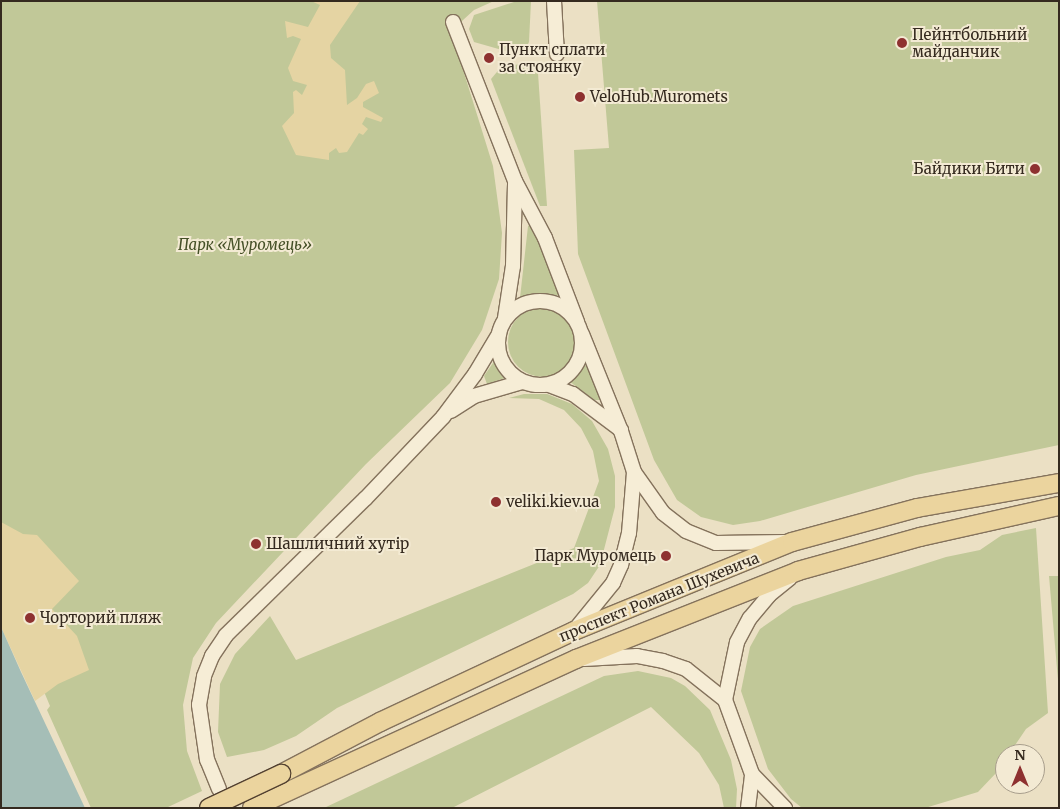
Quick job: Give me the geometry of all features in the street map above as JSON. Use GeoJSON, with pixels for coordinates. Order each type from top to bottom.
{"type":"FeatureCollection","features":[{"type":"Feature","properties":{"kind":"main road","name":"проспект Романа Шухевича"},"geometry":{"type":"LineString","coordinates":[[209,808],[281,774],[380,722],[574,631],[792,542],[917,508],[1059,483]]}},
{"type":"Feature","properties":{"kind":"main road","name":"проспект Романа Шухевича"},"geometry":{"type":"LineString","coordinates":[[252,808],[576,659],[798,570],[1059,506]]}},
{"type":"Feature","properties":{"kind":"street"},"geometry":{"type":"LineString","coordinates":[[554,1],[556,54]]}},
{"type":"Feature","properties":{"kind":"street"},"geometry":{"type":"LineString","coordinates":[[453,22],[515,181],[546,238],[621,431],[634,472],[662,513],[686,531],[716,543],[792,542]]}},
{"type":"Feature","properties":{"kind":"street"},"geometry":{"type":"LineString","coordinates":[[219,789],[207,760],[199,706],[204,676],[212,656],[226,635],[365,499],[443,417],[475,374],[499,334],[505,318],[514,266],[515,181]]}},
{"type":"Feature","properties":{"kind":"street"},"geometry":{"type":"LineString","coordinates":[[505,318],[518,307],[544,301],[563,308],[580,328],[581,354],[572,372],[549,385]]}},
{"type":"Feature","properties":{"kind":"street"},"geometry":{"type":"LineString","coordinates":[[499,334],[502,362],[522,382]]}},
{"type":"Feature","properties":{"kind":"street"},"geometry":{"type":"LineString","coordinates":[[443,417],[474,396],[522,382],[549,385],[573,394],[621,431]]}},
{"type":"Feature","properties":{"kind":"street"},"geometry":{"type":"LineString","coordinates":[[574,631],[613,583],[621,565],[629,533],[634,472]]}},
{"type":"Feature","properties":{"kind":"street"},"geometry":{"type":"LineString","coordinates":[[725,700],[737,642],[750,618],[769,595],[798,570]]}},
{"type":"Feature","properties":{"kind":"street"},"geometry":{"type":"LineString","coordinates":[[576,659],[637,656],[663,661],[686,669],[725,700],[752,774],[785,808]]}},
{"type":"Feature","properties":{"kind":"street"},"geometry":{"type":"LineString","coordinates":[[748,808],[752,774]]}},
{"type":"Feature","properties":{"kind":"green space","name":"Парк «Муромець»"},"geometry":{"type":"Polygon","coordinates":[[[1,1],[494,1],[474,10],[451,31],[493,166],[502,233],[499,279],[482,330],[450,383],[366,464],[216,623],[193,658],[183,705],[187,751],[202,791],[166,808],[91,808],[47,710],[50,706],[1,589],[1,1]]]}},
{"type":"Feature","properties":{"kind":"green space"},"geometry":{"type":"Polygon","coordinates":[[[517,1],[531,1],[529,42],[525,50],[516,54],[474,42],[469,29],[474,15],[517,1]]]}},
{"type":"Feature","properties":{"kind":"green space"},"geometry":{"type":"Polygon","coordinates":[[[597,1],[1059,1],[1059,445],[916,475],[760,521],[733,525],[701,517],[677,500],[654,460],[578,254],[574,150],[609,148],[597,1]]]}},
{"type":"Feature","properties":{"kind":"green space"},"geometry":{"type":"Polygon","coordinates":[[[523,64],[538,73],[547,206],[540,206],[491,79],[502,66],[523,64]]]}},
{"type":"Feature","properties":{"kind":"green space"},"geometry":{"type":"Polygon","coordinates":[[[531,224],[563,296],[534,293],[520,298],[528,226],[531,224]]]}},
{"type":"Feature","properties":{"kind":"green space"},"geometry":{"type":"Polygon","coordinates":[[[543,307],[556,310],[568,317],[575,329],[578,342],[575,355],[568,367],[556,374],[543,377],[530,374],[518,367],[511,355],[508,342],[511,329],[518,317],[530,310],[543,307]]]}},
{"type":"Feature","properties":{"kind":"green space"},"geometry":{"type":"Polygon","coordinates":[[[495,360],[507,374],[505,378],[487,384],[484,376],[495,360]]]}},
{"type":"Feature","properties":{"kind":"green space"},"geometry":{"type":"Polygon","coordinates":[[[589,362],[602,396],[599,400],[594,400],[569,381],[589,362]]]}},
{"type":"Feature","properties":{"kind":"green space"},"geometry":{"type":"Polygon","coordinates":[[[524,394],[547,394],[572,404],[592,421],[608,449],[615,476],[615,507],[600,565],[588,583],[573,594],[337,708],[296,736],[264,750],[227,757],[218,732],[220,684],[235,654],[270,616],[296,660],[574,548],[599,481],[593,451],[581,428],[564,410],[539,399],[509,398],[524,394]]]}},
{"type":"Feature","properties":{"kind":"green space"},"geometry":{"type":"Polygon","coordinates":[[[1036,528],[1048,713],[1026,729],[1016,744],[995,744],[995,774],[978,792],[925,808],[802,808],[791,799],[768,769],[741,691],[750,647],[760,629],[793,606],[946,557],[980,550],[1002,535],[1036,528]]]}},
{"type":"Feature","properties":{"kind":"green space"},"geometry":{"type":"Polygon","coordinates":[[[1049,576],[1059,576],[1059,692],[1049,576]]]}},
{"type":"Feature","properties":{"kind":"green space"},"geometry":{"type":"Polygon","coordinates":[[[638,671],[671,678],[685,686],[710,710],[731,760],[737,789],[736,808],[724,808],[719,785],[699,753],[651,707],[452,808],[324,808],[604,676],[638,671]]]}},
{"type":"Feature","properties":{"kind":"sand"},"geometry":{"type":"Polygon","coordinates":[[[311,1],[360,1],[330,45],[331,58],[345,70],[347,105],[357,98],[366,84],[374,81],[379,93],[363,102],[363,107],[383,118],[381,122],[366,117],[362,124],[368,129],[363,135],[359,133],[347,152],[339,153],[336,148],[329,153],[329,160],[296,155],[282,126],[294,113],[293,92],[296,90],[302,95],[307,85],[293,81],[288,68],[301,39],[293,36],[287,38],[285,21],[308,27],[320,5],[311,1]]]}},
{"type":"Feature","properties":{"kind":"sand","name":"Чорторий пляж"},"geometry":{"type":"Polygon","coordinates":[[[1,522],[23,534],[37,535],[79,581],[52,609],[77,636],[89,670],[58,684],[35,701],[1,627],[1,522]]]}},
{"type":"Feature","properties":{"kind":"water"},"geometry":{"type":"Polygon","coordinates":[[[1,627],[21,672],[85,808],[1,808],[1,627]]]}},
{"type":"Feature","properties":{"kind":"place","name":"Пейнтбольний майданчик"},"geometry":{"type":"Point","coordinates":[902,43]}},
{"type":"Feature","properties":{"kind":"place","name":"Пункт сплати за стоянку"},"geometry":{"type":"Point","coordinates":[489,58]}},
{"type":"Feature","properties":{"kind":"place","name":"VeloHub.Muromets"},"geometry":{"type":"Point","coordinates":[580,97]}},
{"type":"Feature","properties":{"kind":"place","name":"Байдики Бити"},"geometry":{"type":"Point","coordinates":[1035,169]}},
{"type":"Feature","properties":{"kind":"place","name":"veliki.kiev.ua"},"geometry":{"type":"Point","coordinates":[496,502]}},
{"type":"Feature","properties":{"kind":"place","name":"Шашличний хутір"},"geometry":{"type":"Point","coordinates":[256,544]}},
{"type":"Feature","properties":{"kind":"place","name":"Парк Муромець"},"geometry":{"type":"Point","coordinates":[666,556]}},
{"type":"Feature","properties":{"kind":"place","name":"Чорторий пляж"},"geometry":{"type":"Point","coordinates":[30,618]}}]}
